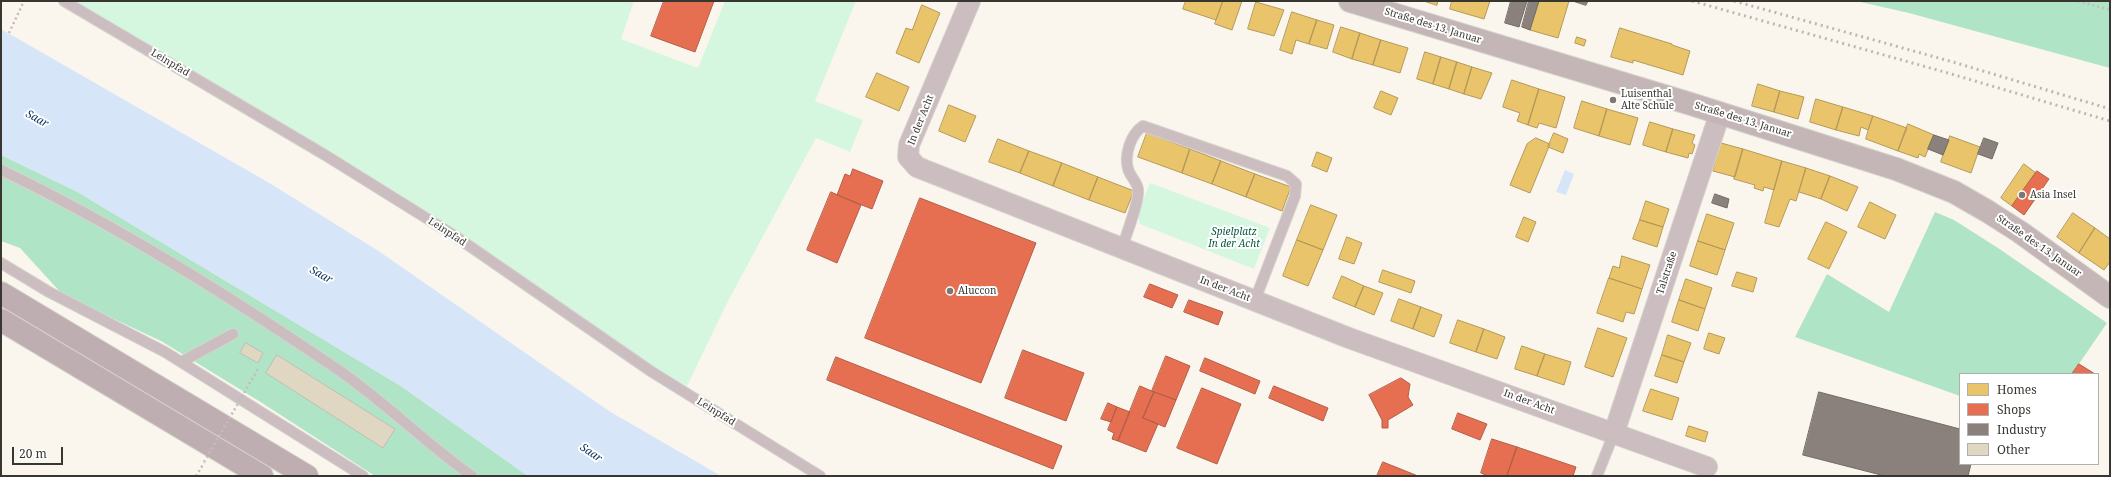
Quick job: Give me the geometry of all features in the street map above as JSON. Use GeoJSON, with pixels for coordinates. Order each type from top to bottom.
{"type":"FeatureCollection","features":[{"type":"Feature","properties":{"kind":"highway"},"geometry":{"type":"LineString","coordinates":[[1,293],[307,476]]}},
{"type":"Feature","properties":{"kind":"highway"},"geometry":{"type":"LineString","coordinates":[[1,320],[262,476]]}},
{"type":"Feature","properties":{"kind":"main road","name":"Straße des 13. Januar"},"geometry":{"type":"LineString","coordinates":[[1350,1],[1720,113],[1896,169],[1954,192],[2020,232],[2110,296]]}},
{"type":"Feature","properties":{"kind":"street","name":"In der Acht"},"geometry":{"type":"LineString","coordinates":[[970,1],[910,145],[908,156],[917,167],[926,172],[1349,338],[1707,467]]}},
{"type":"Feature","properties":{"kind":"street","name":"Talstraße"},"geometry":{"type":"LineString","coordinates":[[1614,433],[1720,113]]}},
{"type":"Feature","properties":{"kind":"lane","name":"Leinpfad"},"geometry":{"type":"LineString","coordinates":[[64,1],[325,155],[442,228],[652,372],[820,476]]}},
{"type":"Feature","properties":{"kind":"lane"},"geometry":{"type":"LineString","coordinates":[[1122,248],[1136,201],[1138,188],[1128,169],[1128,149],[1135,131],[1143,126],[1287,176],[1296,184],[1295,196],[1255,300]]}},
{"type":"Feature","properties":{"kind":"lane"},"geometry":{"type":"LineString","coordinates":[[1,170],[164,258],[338,370],[445,457],[472,476]]}},
{"type":"Feature","properties":{"kind":"lane"},"geometry":{"type":"LineString","coordinates":[[1,263],[49,292],[181,362],[363,476]]}},
{"type":"Feature","properties":{"kind":"lane"},"geometry":{"type":"LineString","coordinates":[[181,362],[233,334]]}},
{"type":"Feature","properties":{"kind":"lane"},"geometry":{"type":"LineString","coordinates":[[1597,476],[1614,433]]}},
{"type":"Feature","properties":{"kind":"path"},"geometry":{"type":"LineString","coordinates":[[9,33],[24,1]]}},
{"type":"Feature","properties":{"kind":"path"},"geometry":{"type":"LineString","coordinates":[[2078,1],[2110,10]]}},
{"type":"Feature","properties":{"kind":"path"},"geometry":{"type":"LineString","coordinates":[[196,476],[258,369]]}},
{"type":"Feature","properties":{"kind":"green space"},"geometry":{"type":"Polygon","coordinates":[[[74,1],[634,1],[621,39],[698,68],[725,1],[856,1],[815,101],[863,120],[850,152],[816,138],[728,301],[687,386],[655,369],[327,151],[74,1]]]}},
{"type":"Feature","properties":{"kind":"green space"},"geometry":{"type":"Polygon","coordinates":[[[1856,1],[2110,1],[2110,68],[1909,13],[1856,1]]]}},
{"type":"Feature","properties":{"kind":"green space"},"geometry":{"type":"Polygon","coordinates":[[[1,155],[76,191],[401,386],[528,476],[375,476],[259,401],[161,341],[63,295],[20,248],[1,241],[1,155]]]}},
{"type":"Feature","properties":{"kind":"green space","name":"Spielplatz In der Acht"},"geometry":{"type":"Polygon","coordinates":[[[1150,183],[1270,228],[1254,269],[1140,224],[1137,214],[1150,183]]]}},
{"type":"Feature","properties":{"kind":"green space"},"geometry":{"type":"Polygon","coordinates":[[[1935,212],[1954,220],[1998,248],[2107,323],[2073,373],[1959,373],[1959,396],[1795,337],[1827,274],[1889,312],[1935,212]]]}},
{"type":"Feature","properties":{"kind":"water","name":"Saar"},"geometry":{"type":"Polygon","coordinates":[[[1,29],[271,184],[380,252],[609,411],[721,476],[528,476],[401,386],[76,191],[1,155],[1,29]]]}},
{"type":"Feature","properties":{"kind":"water"},"geometry":{"type":"Polygon","coordinates":[[[1565,170],[1574,174],[1566,195],[1556,192],[1565,170]]]}},
{"type":"Feature","properties":{"kind":"building: Homes"},"geometry":{"type":"Polygon","coordinates":[[[1186,1],[1223,1],[1216,20],[1183,9],[1186,1]]]}},
{"type":"Feature","properties":{"kind":"building: Homes"},"geometry":{"type":"Polygon","coordinates":[[[1223,1],[1242,1],[1232,30],[1215,24],[1223,1]]]}},
{"type":"Feature","properties":{"kind":"building: Homes"},"geometry":{"type":"Polygon","coordinates":[[[1424,1],[1438,1],[1437,5],[1424,1]]]}},
{"type":"Feature","properties":{"kind":"building: Homes"},"geometry":{"type":"Polygon","coordinates":[[[1452,1],[1490,1],[1484,19],[1450,9],[1452,1]]]}},
{"type":"Feature","properties":{"kind":"building: Homes"},"geometry":{"type":"Polygon","coordinates":[[[1539,1],[1569,1],[1558,38],[1530,30],[1539,1]]]}},
{"type":"Feature","properties":{"kind":"building: Homes"},"geometry":{"type":"Polygon","coordinates":[[[1256,2],[1284,10],[1274,36],[1248,29],[1256,2]]]}},
{"type":"Feature","properties":{"kind":"building: Homes"},"geometry":{"type":"Polygon","coordinates":[[[922,5],[940,13],[919,63],[896,53],[906,28],[912,30],[922,5]]]}},
{"type":"Feature","properties":{"kind":"building: Homes"},"geometry":{"type":"Polygon","coordinates":[[[1292,12],[1317,20],[1309,44],[1296,40],[1292,54],[1280,50],[1292,12]]]}},
{"type":"Feature","properties":{"kind":"building: Homes"},"geometry":{"type":"Polygon","coordinates":[[[1317,20],[1334,25],[1327,49],[1309,44],[1317,20]]]}},
{"type":"Feature","properties":{"kind":"building: Homes"},"geometry":{"type":"Polygon","coordinates":[[[1341,27],[1360,33],[1352,59],[1333,52],[1341,27]]]}},
{"type":"Feature","properties":{"kind":"building: Homes"},"geometry":{"type":"Polygon","coordinates":[[[1620,28],[1690,51],[1683,75],[1633,60],[1633,63],[1611,57],[1620,28]]]}},
{"type":"Feature","properties":{"kind":"building: Homes"},"geometry":{"type":"Polygon","coordinates":[[[1360,33],[1381,40],[1373,65],[1352,59],[1360,33]]]}},
{"type":"Feature","properties":{"kind":"building: Homes"},"geometry":{"type":"Polygon","coordinates":[[[1577,37],[1586,40],[1584,46],[1575,43],[1577,37]]]}},
{"type":"Feature","properties":{"kind":"building: Homes"},"geometry":{"type":"Polygon","coordinates":[[[1381,40],[1408,48],[1400,73],[1373,65],[1381,40]]]}},
{"type":"Feature","properties":{"kind":"building: Homes"},"geometry":{"type":"Polygon","coordinates":[[[1425,52],[1441,57],[1433,84],[1417,79],[1425,52]]]}},
{"type":"Feature","properties":{"kind":"building: Homes"},"geometry":{"type":"Polygon","coordinates":[[[1441,57],[1457,62],[1449,89],[1433,84],[1441,57]]]}},
{"type":"Feature","properties":{"kind":"building: Homes"},"geometry":{"type":"Polygon","coordinates":[[[1457,62],[1472,67],[1464,94],[1449,89],[1457,62]]]}},
{"type":"Feature","properties":{"kind":"building: Homes"},"geometry":{"type":"Polygon","coordinates":[[[1472,67],[1492,73],[1481,99],[1464,94],[1472,67]]]}},
{"type":"Feature","properties":{"kind":"building: Homes"},"geometry":{"type":"Polygon","coordinates":[[[877,73],[909,87],[899,111],[866,97],[877,73]]]}},
{"type":"Feature","properties":{"kind":"building: Homes"},"geometry":{"type":"Polygon","coordinates":[[[1512,80],[1539,89],[1528,125],[1517,121],[1520,113],[1503,107],[1512,80]]]}},
{"type":"Feature","properties":{"kind":"building: Homes"},"geometry":{"type":"Polygon","coordinates":[[[1758,84],[1780,91],[1774,112],[1752,106],[1758,84]]]}},
{"type":"Feature","properties":{"kind":"building: Homes"},"geometry":{"type":"Polygon","coordinates":[[[1539,89],[1565,97],[1556,128],[1539,123],[1537,128],[1528,125],[1539,89]]]}},
{"type":"Feature","properties":{"kind":"building: Homes"},"geometry":{"type":"Polygon","coordinates":[[[1381,91],[1398,98],[1391,115],[1374,108],[1381,91]]]}},
{"type":"Feature","properties":{"kind":"building: Homes"},"geometry":{"type":"Polygon","coordinates":[[[1780,91],[1804,97],[1798,119],[1774,112],[1780,91]]]}},
{"type":"Feature","properties":{"kind":"building: Homes"},"geometry":{"type":"Polygon","coordinates":[[[1816,99],[1843,107],[1836,130],[1810,122],[1816,99]]]}},
{"type":"Feature","properties":{"kind":"building: Homes"},"geometry":{"type":"Polygon","coordinates":[[[1582,101],[1607,109],[1599,136],[1574,128],[1582,101]]]}},
{"type":"Feature","properties":{"kind":"building: Homes"},"geometry":{"type":"Polygon","coordinates":[[[949,105],[976,116],[965,142],[939,131],[949,105]]]}},
{"type":"Feature","properties":{"kind":"building: Homes"},"geometry":{"type":"Polygon","coordinates":[[[1843,107],[1873,116],[1868,130],[1861,127],[1859,136],[1836,130],[1843,107]]]}},
{"type":"Feature","properties":{"kind":"building: Homes"},"geometry":{"type":"Polygon","coordinates":[[[1607,109],[1638,118],[1630,145],[1599,136],[1607,109]]]}},
{"type":"Feature","properties":{"kind":"building: Homes"},"geometry":{"type":"Polygon","coordinates":[[[1873,116],[1907,128],[1898,151],[1866,139],[1873,116]]]}},
{"type":"Feature","properties":{"kind":"building: Homes"},"geometry":{"type":"Polygon","coordinates":[[[1650,122],[1673,129],[1666,152],[1643,145],[1650,122]]]}},
{"type":"Feature","properties":{"kind":"building: Homes"},"geometry":{"type":"Polygon","coordinates":[[[1908,124],[1934,135],[1925,157],[1919,154],[1918,158],[1898,151],[1908,124]]]}},
{"type":"Feature","properties":{"kind":"building: Homes"},"geometry":{"type":"Polygon","coordinates":[[[1673,129],[1695,135],[1692,143],[1695,145],[1692,154],[1689,153],[1688,158],[1666,152],[1673,129]]]}},
{"type":"Feature","properties":{"kind":"building: Homes"},"geometry":{"type":"Polygon","coordinates":[[[1147,133],[1190,149],[1182,173],[1138,157],[1147,133]]]}},
{"type":"Feature","properties":{"kind":"building: Homes"},"geometry":{"type":"Polygon","coordinates":[[[1554,133],[1568,139],[1563,153],[1548,147],[1554,133]]]}},
{"type":"Feature","properties":{"kind":"building: Homes"},"geometry":{"type":"Polygon","coordinates":[[[1950,136],[1980,147],[1971,173],[1941,162],[1950,136]]]}},
{"type":"Feature","properties":{"kind":"building: Homes"},"geometry":{"type":"Polygon","coordinates":[[[1536,138],[1550,144],[1530,193],[1510,185],[1527,144],[1536,138]]]}},
{"type":"Feature","properties":{"kind":"building: Homes"},"geometry":{"type":"Polygon","coordinates":[[[998,139],[1029,151],[1020,173],[989,162],[998,139]]]}},
{"type":"Feature","properties":{"kind":"building: Homes"},"geometry":{"type":"Polygon","coordinates":[[[1721,143],[1743,149],[1735,177],[1713,171],[1721,143]]]}},
{"type":"Feature","properties":{"kind":"building: Homes"},"geometry":{"type":"Polygon","coordinates":[[[1190,149],[1221,161],[1212,184],[1182,173],[1190,149]]]}},
{"type":"Feature","properties":{"kind":"building: Homes"},"geometry":{"type":"Polygon","coordinates":[[[1743,149],[1782,161],[1774,190],[1764,187],[1763,191],[1754,188],[1755,185],[1734,179],[1743,149]]]}},
{"type":"Feature","properties":{"kind":"building: Homes"},"geometry":{"type":"Polygon","coordinates":[[[1029,151],[1062,163],[1053,186],[1020,173],[1029,151]]]}},
{"type":"Feature","properties":{"kind":"building: Homes"},"geometry":{"type":"Polygon","coordinates":[[[1317,152],[1332,158],[1327,172],[1312,166],[1317,152]]]}},
{"type":"Feature","properties":{"kind":"building: Homes"},"geometry":{"type":"Polygon","coordinates":[[[1221,161],[1255,174],[1246,197],[1212,184],[1221,161]]]}},
{"type":"Feature","properties":{"kind":"building: Homes"},"geometry":{"type":"Polygon","coordinates":[[[1782,161],[1806,168],[1796,201],[1790,199],[1779,227],[1765,223],[1782,161]]]}},
{"type":"Feature","properties":{"kind":"building: Homes"},"geometry":{"type":"Polygon","coordinates":[[[1062,163],[1098,177],[1089,200],[1053,186],[1062,163]]]}},
{"type":"Feature","properties":{"kind":"building: Homes"},"geometry":{"type":"Polygon","coordinates":[[[2024,164],[2036,173],[2012,206],[2001,198],[2024,164]]]}},
{"type":"Feature","properties":{"kind":"building: Homes"},"geometry":{"type":"Polygon","coordinates":[[[1806,168],[1830,176],[1821,199],[1799,192],[1806,168]]]}},
{"type":"Feature","properties":{"kind":"building: Homes"},"geometry":{"type":"Polygon","coordinates":[[[1255,174],[1291,187],[1282,211],[1246,197],[1255,174]]]}},
{"type":"Feature","properties":{"kind":"building: Homes"},"geometry":{"type":"Polygon","coordinates":[[[1830,176],[1858,187],[1847,211],[1821,199],[1830,176]]]}},
{"type":"Feature","properties":{"kind":"building: Homes"},"geometry":{"type":"Polygon","coordinates":[[[1098,177],[1134,191],[1125,213],[1089,200],[1098,177]]]}},
{"type":"Feature","properties":{"kind":"building: Homes"},"geometry":{"type":"Polygon","coordinates":[[[1646,201],[1669,209],[1663,227],[1640,220],[1646,201]]]}},
{"type":"Feature","properties":{"kind":"building: Homes"},"geometry":{"type":"Polygon","coordinates":[[[1870,202],[1896,215],[1885,239],[1858,227],[1870,202]]]}},
{"type":"Feature","properties":{"kind":"building: Homes"},"geometry":{"type":"Polygon","coordinates":[[[1311,205],[1337,215],[1323,250],[1297,240],[1311,205]]]}},
{"type":"Feature","properties":{"kind":"building: Homes"},"geometry":{"type":"Polygon","coordinates":[[[2073,213],[2095,228],[2079,253],[2057,237],[2073,213]]]}},
{"type":"Feature","properties":{"kind":"building: Homes"},"geometry":{"type":"Polygon","coordinates":[[[1707,214],[1734,223],[1725,250],[1698,241],[1707,214]]]}},
{"type":"Feature","properties":{"kind":"building: Homes"},"geometry":{"type":"Polygon","coordinates":[[[1524,217],[1536,222],[1528,242],[1516,237],[1524,217]]]}},
{"type":"Feature","properties":{"kind":"building: Homes"},"geometry":{"type":"Polygon","coordinates":[[[1640,220],[1663,227],[1657,247],[1633,239],[1640,220]]]}},
{"type":"Feature","properties":{"kind":"building: Homes"},"geometry":{"type":"Polygon","coordinates":[[[1826,222],[1847,232],[1829,269],[1808,259],[1826,222]]]}},
{"type":"Feature","properties":{"kind":"building: Homes"},"geometry":{"type":"Polygon","coordinates":[[[2095,228],[2110,239],[2110,262],[2104,270],[2079,253],[2095,228]]]}},
{"type":"Feature","properties":{"kind":"building: Homes"},"geometry":{"type":"Polygon","coordinates":[[[1347,237],[1362,243],[1354,264],[1339,259],[1347,237]]]}},
{"type":"Feature","properties":{"kind":"building: Homes"},"geometry":{"type":"Polygon","coordinates":[[[1297,240],[1323,250],[1308,286],[1283,276],[1297,240]]]}},
{"type":"Feature","properties":{"kind":"building: Homes"},"geometry":{"type":"Polygon","coordinates":[[[1698,241],[1725,250],[1717,275],[1690,266],[1698,241]]]}},
{"type":"Feature","properties":{"kind":"building: Homes"},"geometry":{"type":"Polygon","coordinates":[[[1622,256],[1650,265],[1642,289],[1609,278],[1613,266],[1619,268],[1622,256]]]}},
{"type":"Feature","properties":{"kind":"building: Homes"},"geometry":{"type":"Polygon","coordinates":[[[1383,270],[1415,281],[1411,293],[1379,282],[1383,270]]]}},
{"type":"Feature","properties":{"kind":"building: Homes"},"geometry":{"type":"Polygon","coordinates":[[[1737,272],[1757,278],[1753,292],[1732,286],[1737,272]]]}},
{"type":"Feature","properties":{"kind":"building: Homes"},"geometry":{"type":"Polygon","coordinates":[[[1342,276],[1364,286],[1355,307],[1333,298],[1342,276]]]}},
{"type":"Feature","properties":{"kind":"building: Homes"},"geometry":{"type":"Polygon","coordinates":[[[1609,278],[1642,289],[1634,314],[1626,312],[1623,322],[1597,313],[1609,278]]]}},
{"type":"Feature","properties":{"kind":"building: Homes"},"geometry":{"type":"Polygon","coordinates":[[[1686,279],[1712,288],[1705,309],[1679,300],[1686,279]]]}},
{"type":"Feature","properties":{"kind":"building: Homes"},"geometry":{"type":"Polygon","coordinates":[[[1364,286],[1383,293],[1374,315],[1355,307],[1364,286]]]}},
{"type":"Feature","properties":{"kind":"building: Homes"},"geometry":{"type":"Polygon","coordinates":[[[1399,299],[1421,307],[1413,329],[1391,321],[1399,299]]]}},
{"type":"Feature","properties":{"kind":"building: Homes"},"geometry":{"type":"Polygon","coordinates":[[[1679,300],[1705,309],[1698,331],[1672,322],[1679,300]]]}},
{"type":"Feature","properties":{"kind":"building: Homes"},"geometry":{"type":"Polygon","coordinates":[[[1421,307],[1442,315],[1434,337],[1413,329],[1421,307]]]}},
{"type":"Feature","properties":{"kind":"building: Homes"},"geometry":{"type":"Polygon","coordinates":[[[1458,320],[1484,329],[1476,352],[1450,343],[1458,320]]]}},
{"type":"Feature","properties":{"kind":"building: Homes"},"geometry":{"type":"Polygon","coordinates":[[[1598,328],[1627,338],[1613,377],[1585,367],[1598,328]]]}},
{"type":"Feature","properties":{"kind":"building: Homes"},"geometry":{"type":"Polygon","coordinates":[[[1484,329],[1505,337],[1497,359],[1476,352],[1484,329]]]}},
{"type":"Feature","properties":{"kind":"building: Homes"},"geometry":{"type":"Polygon","coordinates":[[[1709,333],[1725,338],[1719,354],[1704,349],[1709,333]]]}},
{"type":"Feature","properties":{"kind":"building: Homes"},"geometry":{"type":"Polygon","coordinates":[[[1668,335],[1691,343],[1684,362],[1662,355],[1668,335]]]}},
{"type":"Feature","properties":{"kind":"building: Homes"},"geometry":{"type":"Polygon","coordinates":[[[1522,346],[1545,354],[1537,376],[1515,369],[1522,346]]]}},
{"type":"Feature","properties":{"kind":"building: Homes"},"geometry":{"type":"Polygon","coordinates":[[[1545,354],[1571,362],[1564,385],[1537,376],[1545,354]]]}},
{"type":"Feature","properties":{"kind":"building: Homes"},"geometry":{"type":"Polygon","coordinates":[[[1662,355],[1684,362],[1677,383],[1655,376],[1662,355]]]}},
{"type":"Feature","properties":{"kind":"building: Homes"},"geometry":{"type":"Polygon","coordinates":[[[1651,389],[1679,398],[1672,420],[1643,411],[1651,389]]]}},
{"type":"Feature","properties":{"kind":"building: Homes"},"geometry":{"type":"Polygon","coordinates":[[[1689,426],[1708,432],[1705,442],[1686,436],[1689,426]]]}},
{"type":"Feature","properties":{"kind":"building: Shops"},"geometry":{"type":"Polygon","coordinates":[[[664,1],[714,1],[695,52],[651,36],[664,1]]]}},
{"type":"Feature","properties":{"kind":"building: Shops"},"geometry":{"type":"Polygon","coordinates":[[[853,169],[883,181],[872,209],[837,195],[845,174],[850,176],[853,169]]]}},
{"type":"Feature","properties":{"kind":"building: Shops"},"geometry":{"type":"Polygon","coordinates":[[[2037,171],[2049,179],[2024,215],[2012,206],[2037,171]]]}},
{"type":"Feature","properties":{"kind":"building: Shops"},"geometry":{"type":"Polygon","coordinates":[[[831,192],[861,205],[837,263],[807,250],[831,192]]]}},
{"type":"Feature","properties":{"kind":"building: Shops","name":"Aluccon"},"geometry":{"type":"Polygon","coordinates":[[[920,198],[1036,243],[981,383],[865,338],[920,198]]]}},
{"type":"Feature","properties":{"kind":"building: Shops"},"geometry":{"type":"Polygon","coordinates":[[[1150,284],[1178,295],[1172,308],[1144,297],[1150,284]]]}},
{"type":"Feature","properties":{"kind":"building: Shops"},"geometry":{"type":"Polygon","coordinates":[[[1189,300],[1223,312],[1218,325],[1184,312],[1189,300]]]}},
{"type":"Feature","properties":{"kind":"building: Shops"},"geometry":{"type":"Polygon","coordinates":[[[1023,350],[1084,373],[1066,421],[1005,398],[1023,350]]]}},
{"type":"Feature","properties":{"kind":"building: Shops"},"geometry":{"type":"Polygon","coordinates":[[[1166,356],[1190,366],[1176,400],[1152,391],[1166,356]]]}},
{"type":"Feature","properties":{"kind":"building: Shops"},"geometry":{"type":"Polygon","coordinates":[[[836,357],[1062,446],[1053,469],[827,380],[836,357]]]}},
{"type":"Feature","properties":{"kind":"building: Shops"},"geometry":{"type":"Polygon","coordinates":[[[1205,358],[1260,381],[1255,394],[1200,371],[1205,358]]]}},
{"type":"Feature","properties":{"kind":"building: Shops"},"geometry":{"type":"Polygon","coordinates":[[[2079,364],[2093,373],[2073,373],[2079,364]]]}},
{"type":"Feature","properties":{"kind":"building: Shops"},"geometry":{"type":"Polygon","coordinates":[[[1401,378],[1410,384],[1408,397],[1413,405],[1388,420],[1388,428],[1382,428],[1382,420],[1369,395],[1401,378]]]}},
{"type":"Feature","properties":{"kind":"building: Shops"},"geometry":{"type":"Polygon","coordinates":[[[1140,386],[1154,392],[1143,418],[1158,424],[1146,452],[1118,441],[1140,386]]]}},
{"type":"Feature","properties":{"kind":"building: Shops"},"geometry":{"type":"Polygon","coordinates":[[[1274,386],[1328,408],[1323,421],[1269,398],[1274,386]]]}},
{"type":"Feature","properties":{"kind":"building: Shops"},"geometry":{"type":"Polygon","coordinates":[[[1202,388],[1241,404],[1217,464],[1177,448],[1202,388]]]}},
{"type":"Feature","properties":{"kind":"building: Shops"},"geometry":{"type":"Polygon","coordinates":[[[1154,392],[1176,400],[1165,427],[1143,418],[1154,392]]]}},
{"type":"Feature","properties":{"kind":"building: Shops"},"geometry":{"type":"Polygon","coordinates":[[[1108,403],[1117,407],[1111,422],[1101,419],[1108,403]]]}},
{"type":"Feature","properties":{"kind":"building: Shops"},"geometry":{"type":"Polygon","coordinates":[[[1117,407],[1130,412],[1118,441],[1112,439],[1114,433],[1108,430],[1117,407]]]}},
{"type":"Feature","properties":{"kind":"building: Shops"},"geometry":{"type":"Polygon","coordinates":[[[1458,413],[1487,424],[1480,440],[1452,429],[1458,413]]]}},
{"type":"Feature","properties":{"kind":"building: Shops"},"geometry":{"type":"Polygon","coordinates":[[[1492,439],[1517,447],[1507,476],[1488,476],[1481,473],[1492,439]]]}},
{"type":"Feature","properties":{"kind":"building: Shops"},"geometry":{"type":"Polygon","coordinates":[[[1517,447],[1576,467],[1573,476],[1507,476],[1517,447]]]}},
{"type":"Feature","properties":{"kind":"building: Shops"},"geometry":{"type":"Polygon","coordinates":[[[1383,462],[1418,476],[1377,476],[1383,462]]]}},
{"type":"Feature","properties":{"kind":"building: Industry"},"geometry":{"type":"Polygon","coordinates":[[[1511,1],[1527,1],[1519,27],[1505,23],[1511,1]]]}},
{"type":"Feature","properties":{"kind":"building: Industry"},"geometry":{"type":"Polygon","coordinates":[[[1529,1],[1539,1],[1530,30],[1522,27],[1529,1]]]}},
{"type":"Feature","properties":{"kind":"building: Industry"},"geometry":{"type":"Polygon","coordinates":[[[1573,1],[1588,1],[1586,5],[1573,1]]]}},
{"type":"Feature","properties":{"kind":"building: Industry"},"geometry":{"type":"Polygon","coordinates":[[[1934,135],[1949,140],[1943,155],[1928,149],[1934,135]]]}},
{"type":"Feature","properties":{"kind":"building: Industry"},"geometry":{"type":"Polygon","coordinates":[[[1984,138],[1998,143],[1992,159],[1978,154],[1984,138]]]}},
{"type":"Feature","properties":{"kind":"building: Industry"},"geometry":{"type":"Polygon","coordinates":[[[1715,194],[1729,199],[1727,208],[1712,203],[1715,194]]]}},
{"type":"Feature","properties":{"kind":"building: Industry"},"geometry":{"type":"Polygon","coordinates":[[[1819,392],[1959,429],[1959,465],[1971,465],[1968,476],[1885,476],[1803,455],[1819,392]]]}},
{"type":"Feature","properties":{"kind":"building: Other"},"geometry":{"type":"Polygon","coordinates":[[[246,343],[263,353],[258,363],[240,353],[246,343]]]}},
{"type":"Feature","properties":{"kind":"building: Other"},"geometry":{"type":"Polygon","coordinates":[[[277,355],[395,429],[383,448],[266,373],[277,355]]]}},
{"type":"Feature","properties":{"kind":"railway"},"geometry":{"type":"LineString","coordinates":[[1692,1],[1948,73],[2110,121]]}},
{"type":"Feature","properties":{"kind":"railway"},"geometry":{"type":"LineString","coordinates":[[1734,1],[1953,62],[2110,109]]}},
{"type":"Feature","properties":{"kind":"place","name":"Luisenthal Alte Schule"},"geometry":{"type":"Point","coordinates":[1613,100]}},
{"type":"Feature","properties":{"kind":"place","name":"Asia Insel"},"geometry":{"type":"Point","coordinates":[2022,195]}},
{"type":"Feature","properties":{"kind":"place","name":"Aluccon"},"geometry":{"type":"Point","coordinates":[950,291]}}]}
